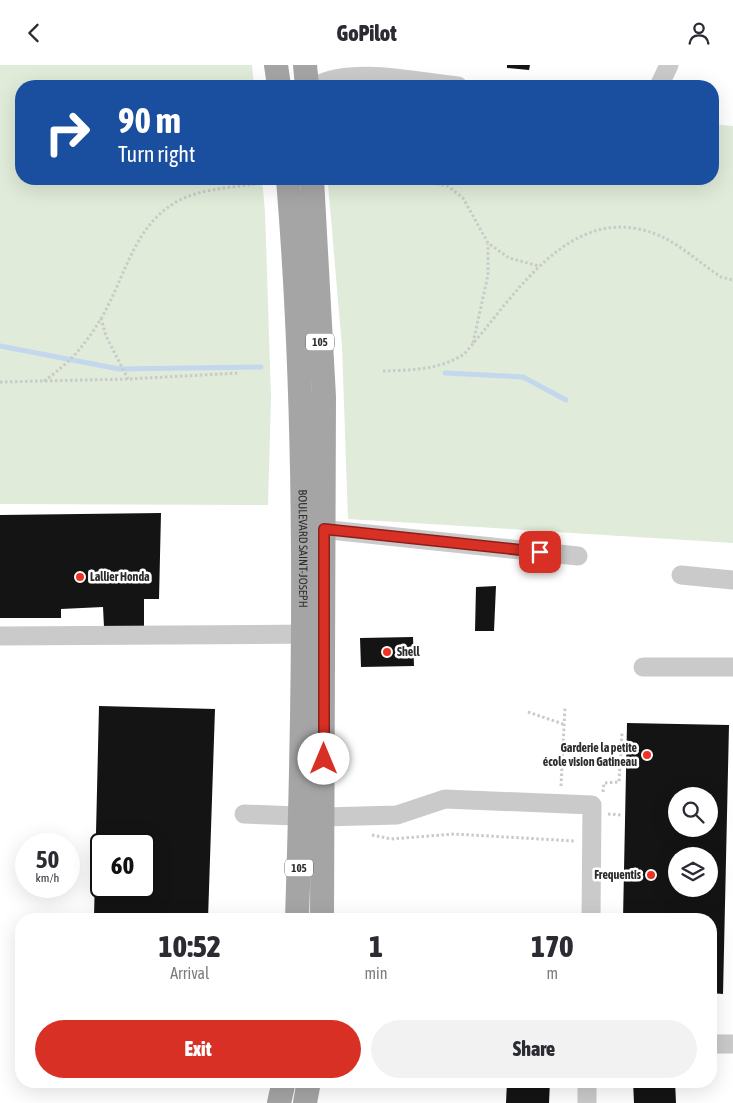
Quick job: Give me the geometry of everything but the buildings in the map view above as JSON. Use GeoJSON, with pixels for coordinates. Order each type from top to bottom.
{"type":"FeatureCollection","features":[{"type":"Feature","properties":{"kind":"main road"},"geometry":{"type":"LineString","coordinates":[[276,65],[278,80]]}},
{"type":"Feature","properties":{"kind":"main road"},"geometry":{"type":"LineString","coordinates":[[305,65],[306,80]]}},
{"type":"Feature","properties":{"kind":"main road","name":"BOULEVARD SAINT-JOSEPH"},"geometry":{"type":"LineString","coordinates":[[288,185],[301,395],[313,529]]}},
{"type":"Feature","properties":{"kind":"main road","name":"BOULEVARD SAINT-JOSEPH"},"geometry":{"type":"LineString","coordinates":[[312,185],[324,397],[313,529],[313,635],[324,817],[322,913]]}},
{"type":"Feature","properties":{"kind":"main road","name":"BOULEVARD SAINT-JOSEPH"},"geometry":{"type":"LineString","coordinates":[[297,913],[300,817],[313,635]]}},
{"type":"Feature","properties":{"kind":"main road"},"geometry":{"type":"LineString","coordinates":[[279,1103],[282,1088]]}},
{"type":"Feature","properties":{"kind":"main road"},"geometry":{"type":"LineString","coordinates":[[305,1103],[308,1088]]}},
{"type":"Feature","properties":{"kind":"lane"},"geometry":{"type":"LineString","coordinates":[[662,80],[668,65]]}},
{"type":"Feature","properties":{"kind":"lane"},"geometry":{"type":"LineString","coordinates":[[333,80],[341,77],[363,76],[401,80]]}},
{"type":"Feature","properties":{"kind":"lane"},"geometry":{"type":"LineString","coordinates":[[313,529],[578,556]]}},
{"type":"Feature","properties":{"kind":"lane"},"geometry":{"type":"LineString","coordinates":[[681,575],[733,580]]}},
{"type":"Feature","properties":{"kind":"lane"},"geometry":{"type":"LineString","coordinates":[[0,636],[313,635]]}},
{"type":"Feature","properties":{"kind":"lane"},"geometry":{"type":"LineString","coordinates":[[643,667],[733,667]]}},
{"type":"Feature","properties":{"kind":"lane"},"geometry":{"type":"LineString","coordinates":[[244,814],[300,817],[397,815],[445,799],[592,805],[591,913]]}},
{"type":"Feature","properties":{"kind":"lane"},"geometry":{"type":"LineString","coordinates":[[717,1044],[733,1044]]}},
{"type":"Feature","properties":{"kind":"lane"},"geometry":{"type":"LineString","coordinates":[[587,1088],[587,1103]]}},
{"type":"Feature","properties":{"kind":"path"},"geometry":{"type":"LineString","coordinates":[[44,381],[73,359],[101,317],[134,245],[154,219],[172,206],[194,195],[257,185]]}},
{"type":"Feature","properties":{"kind":"path"},"geometry":{"type":"LineString","coordinates":[[443,185],[448,186],[463,198],[488,243],[509,258],[539,265]]}},
{"type":"Feature","properties":{"kind":"path"},"geometry":{"type":"LineString","coordinates":[[383,371],[440,366],[452,362],[472,345],[539,265],[567,244],[596,231],[614,227],[632,228],[660,236],[721,277],[733,280]]}},
{"type":"Feature","properties":{"kind":"path"},"geometry":{"type":"LineString","coordinates":[[472,345],[488,275],[488,243]]}},
{"type":"Feature","properties":{"kind":"path"},"geometry":{"type":"LineString","coordinates":[[101,317],[106,336],[128,379]]}},
{"type":"Feature","properties":{"kind":"path"},"geometry":{"type":"LineString","coordinates":[[0,382],[128,379],[239,373]]}},
{"type":"Feature","properties":{"kind":"path"},"geometry":{"type":"LineString","coordinates":[[560,804],[565,707]]}},
{"type":"Feature","properties":{"kind":"path"},"geometry":{"type":"LineString","coordinates":[[528,712],[563,724]]}},
{"type":"Feature","properties":{"kind":"path"},"geometry":{"type":"LineString","coordinates":[[595,792],[603,792],[604,783],[619,782],[622,733]]}},
{"type":"Feature","properties":{"kind":"path"},"geometry":{"type":"LineString","coordinates":[[364,833],[390,839],[454,834],[592,841]]}},
{"type":"Feature","properties":{"kind":"green space"},"geometry":{"type":"Polygon","coordinates":[[[0,65],[252,65],[253,80],[15,80],[15,185],[263,185],[271,397],[268,505],[0,504],[0,65]]]}},
{"type":"Feature","properties":{"kind":"green space"},"geometry":{"type":"Polygon","coordinates":[[[719,125],[733,126],[733,543],[348,519],[342,347],[328,185],[719,185],[719,125]]]}},
{"type":"Feature","properties":{"kind":"waterway"},"geometry":{"type":"LineString","coordinates":[[0,346],[119,369],[261,367]]}},
{"type":"Feature","properties":{"kind":"waterway"},"geometry":{"type":"LineString","coordinates":[[445,373],[523,377],[566,400]]}},
{"type":"Feature","properties":{"kind":"place","name":"Lallier Honda"},"geometry":{"type":"Point","coordinates":[80,577]}},
{"type":"Feature","properties":{"kind":"place","name":"Shell"},"geometry":{"type":"Point","coordinates":[387,652]}},
{"type":"Feature","properties":{"kind":"place","name":"Garderie la petite école vision Gatineau"},"geometry":{"type":"Point","coordinates":[647,755]}},
{"type":"Feature","properties":{"kind":"place","name":"Frequentis"},"geometry":{"type":"Point","coordinates":[651,875]}},
{"type":"Feature","properties":{"kind":"route"},"geometry":{"type":"LineString","coordinates":[[324,759],[324,529],[540,552]]}}]}
